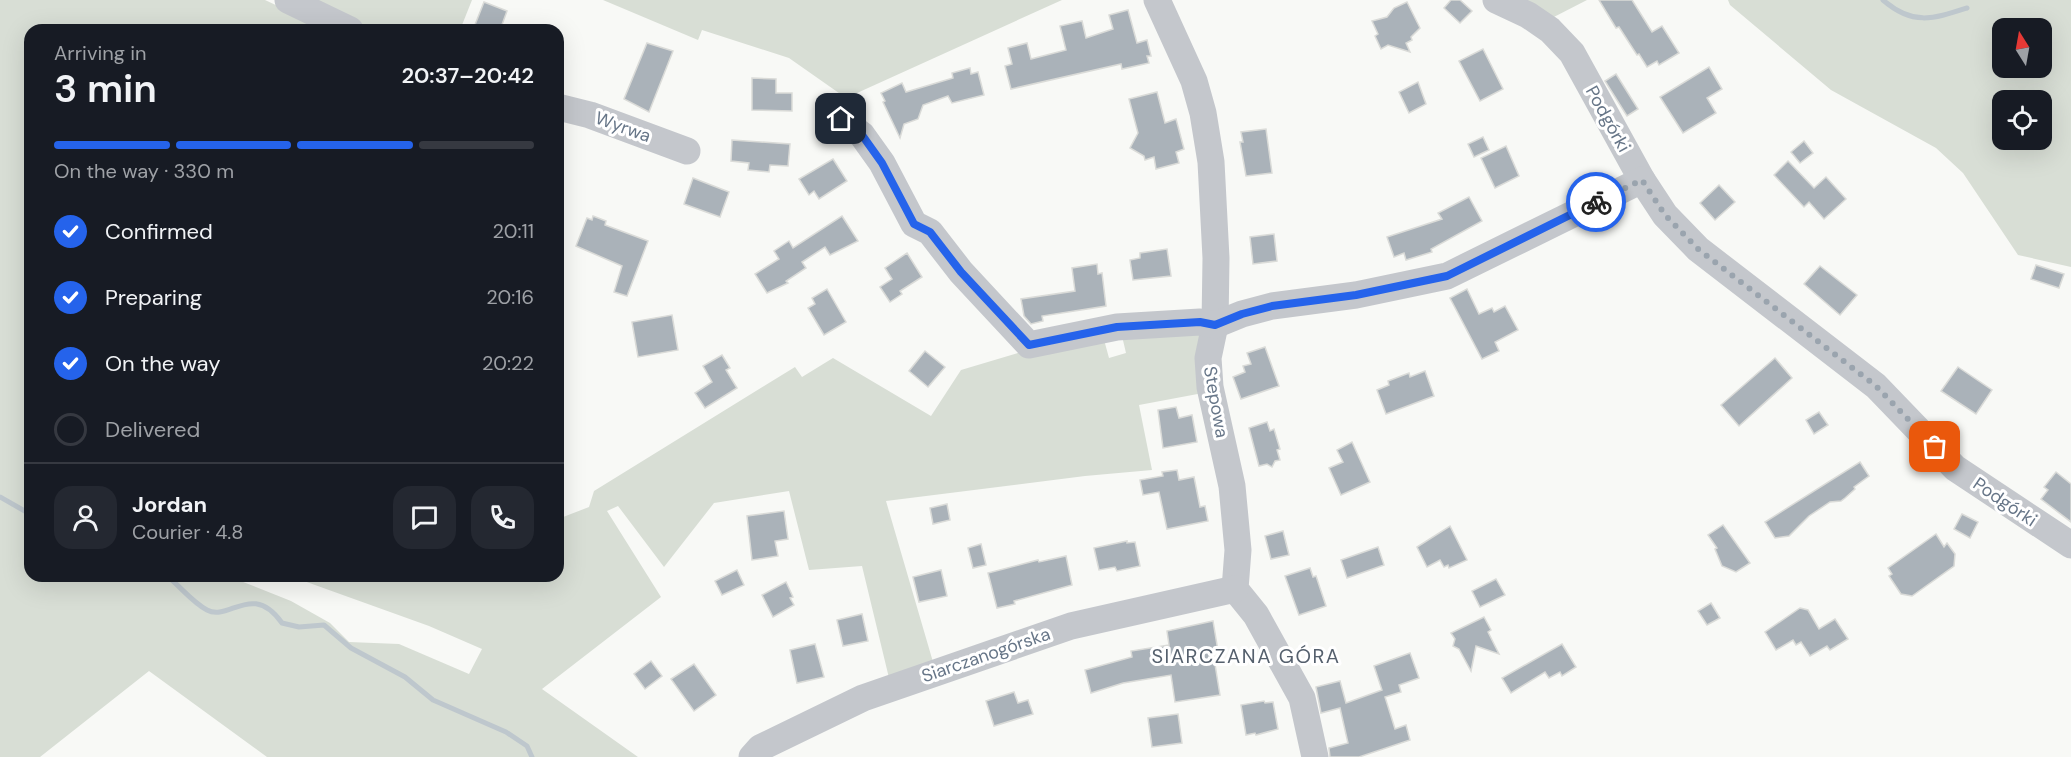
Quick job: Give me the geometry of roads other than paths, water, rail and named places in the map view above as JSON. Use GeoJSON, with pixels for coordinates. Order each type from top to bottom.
{"type":"FeatureCollection","features":[{"type":"Feature","properties":{"kind":"street"},"geometry":{"type":"LineString","coordinates":[[288,0],[338,24]]}},
{"type":"Feature","properties":{"kind":"street","name":"Stepowa"},"geometry":{"type":"LineString","coordinates":[[1157,0],[1194,81],[1203,113],[1211,162],[1216,258],[1215,325],[1208,358],[1210,387],[1232,486],[1238,550],[1235,589]]}},
{"type":"Feature","properties":{"kind":"street","name":"Podgórki"},"geometry":{"type":"LineString","coordinates":[[1496,0],[1528,15],[1550,30],[1572,53],[1642,180],[1665,215],[1698,249],[1876,386],[1955,468],[2071,545]]}},
{"type":"Feature","properties":{"kind":"street","name":"Wyrwa"},"geometry":{"type":"LineString","coordinates":[[564,108],[590,115],[687,151]]}},
{"type":"Feature","properties":{"kind":"street"},"geometry":{"type":"LineString","coordinates":[[841,119],[862,135],[882,163],[914,224],[930,232],[961,272],[1029,345],[1117,327],[1200,322],[1215,325],[1242,314],[1272,306],[1356,295],[1447,276],[1642,180]]}},
{"type":"Feature","properties":{"kind":"street"},"geometry":{"type":"LineString","coordinates":[[1235,589],[1256,615],[1302,698],[1315,757]]}},
{"type":"Feature","properties":{"kind":"street","name":"Siarczanogórska"},"geometry":{"type":"LineString","coordinates":[[752,757],[760,748],[863,698],[956,665],[1071,626],[1235,589]]}},
{"type":"Feature","properties":{"kind":"waterway"},"geometry":{"type":"LineString","coordinates":[[1883,0],[1904,14],[1924,18],[1967,8]]}},
{"type":"Feature","properties":{"kind":"waterway"},"geometry":{"type":"LineString","coordinates":[[0,497],[24,511]]}},
{"type":"Feature","properties":{"kind":"waterway"},"geometry":{"type":"LineString","coordinates":[[173,582],[207,610],[215,612],[242,605],[261,605],[271,611],[282,623],[299,627],[324,625],[351,648],[405,677],[433,700],[506,732],[527,746],[532,757]]}},
{"type":"Feature","properties":{"kind":"district","name":"SIARCZANA GÓRA"},"geometry":{"type":"Point","coordinates":[1246,656]}}]}
